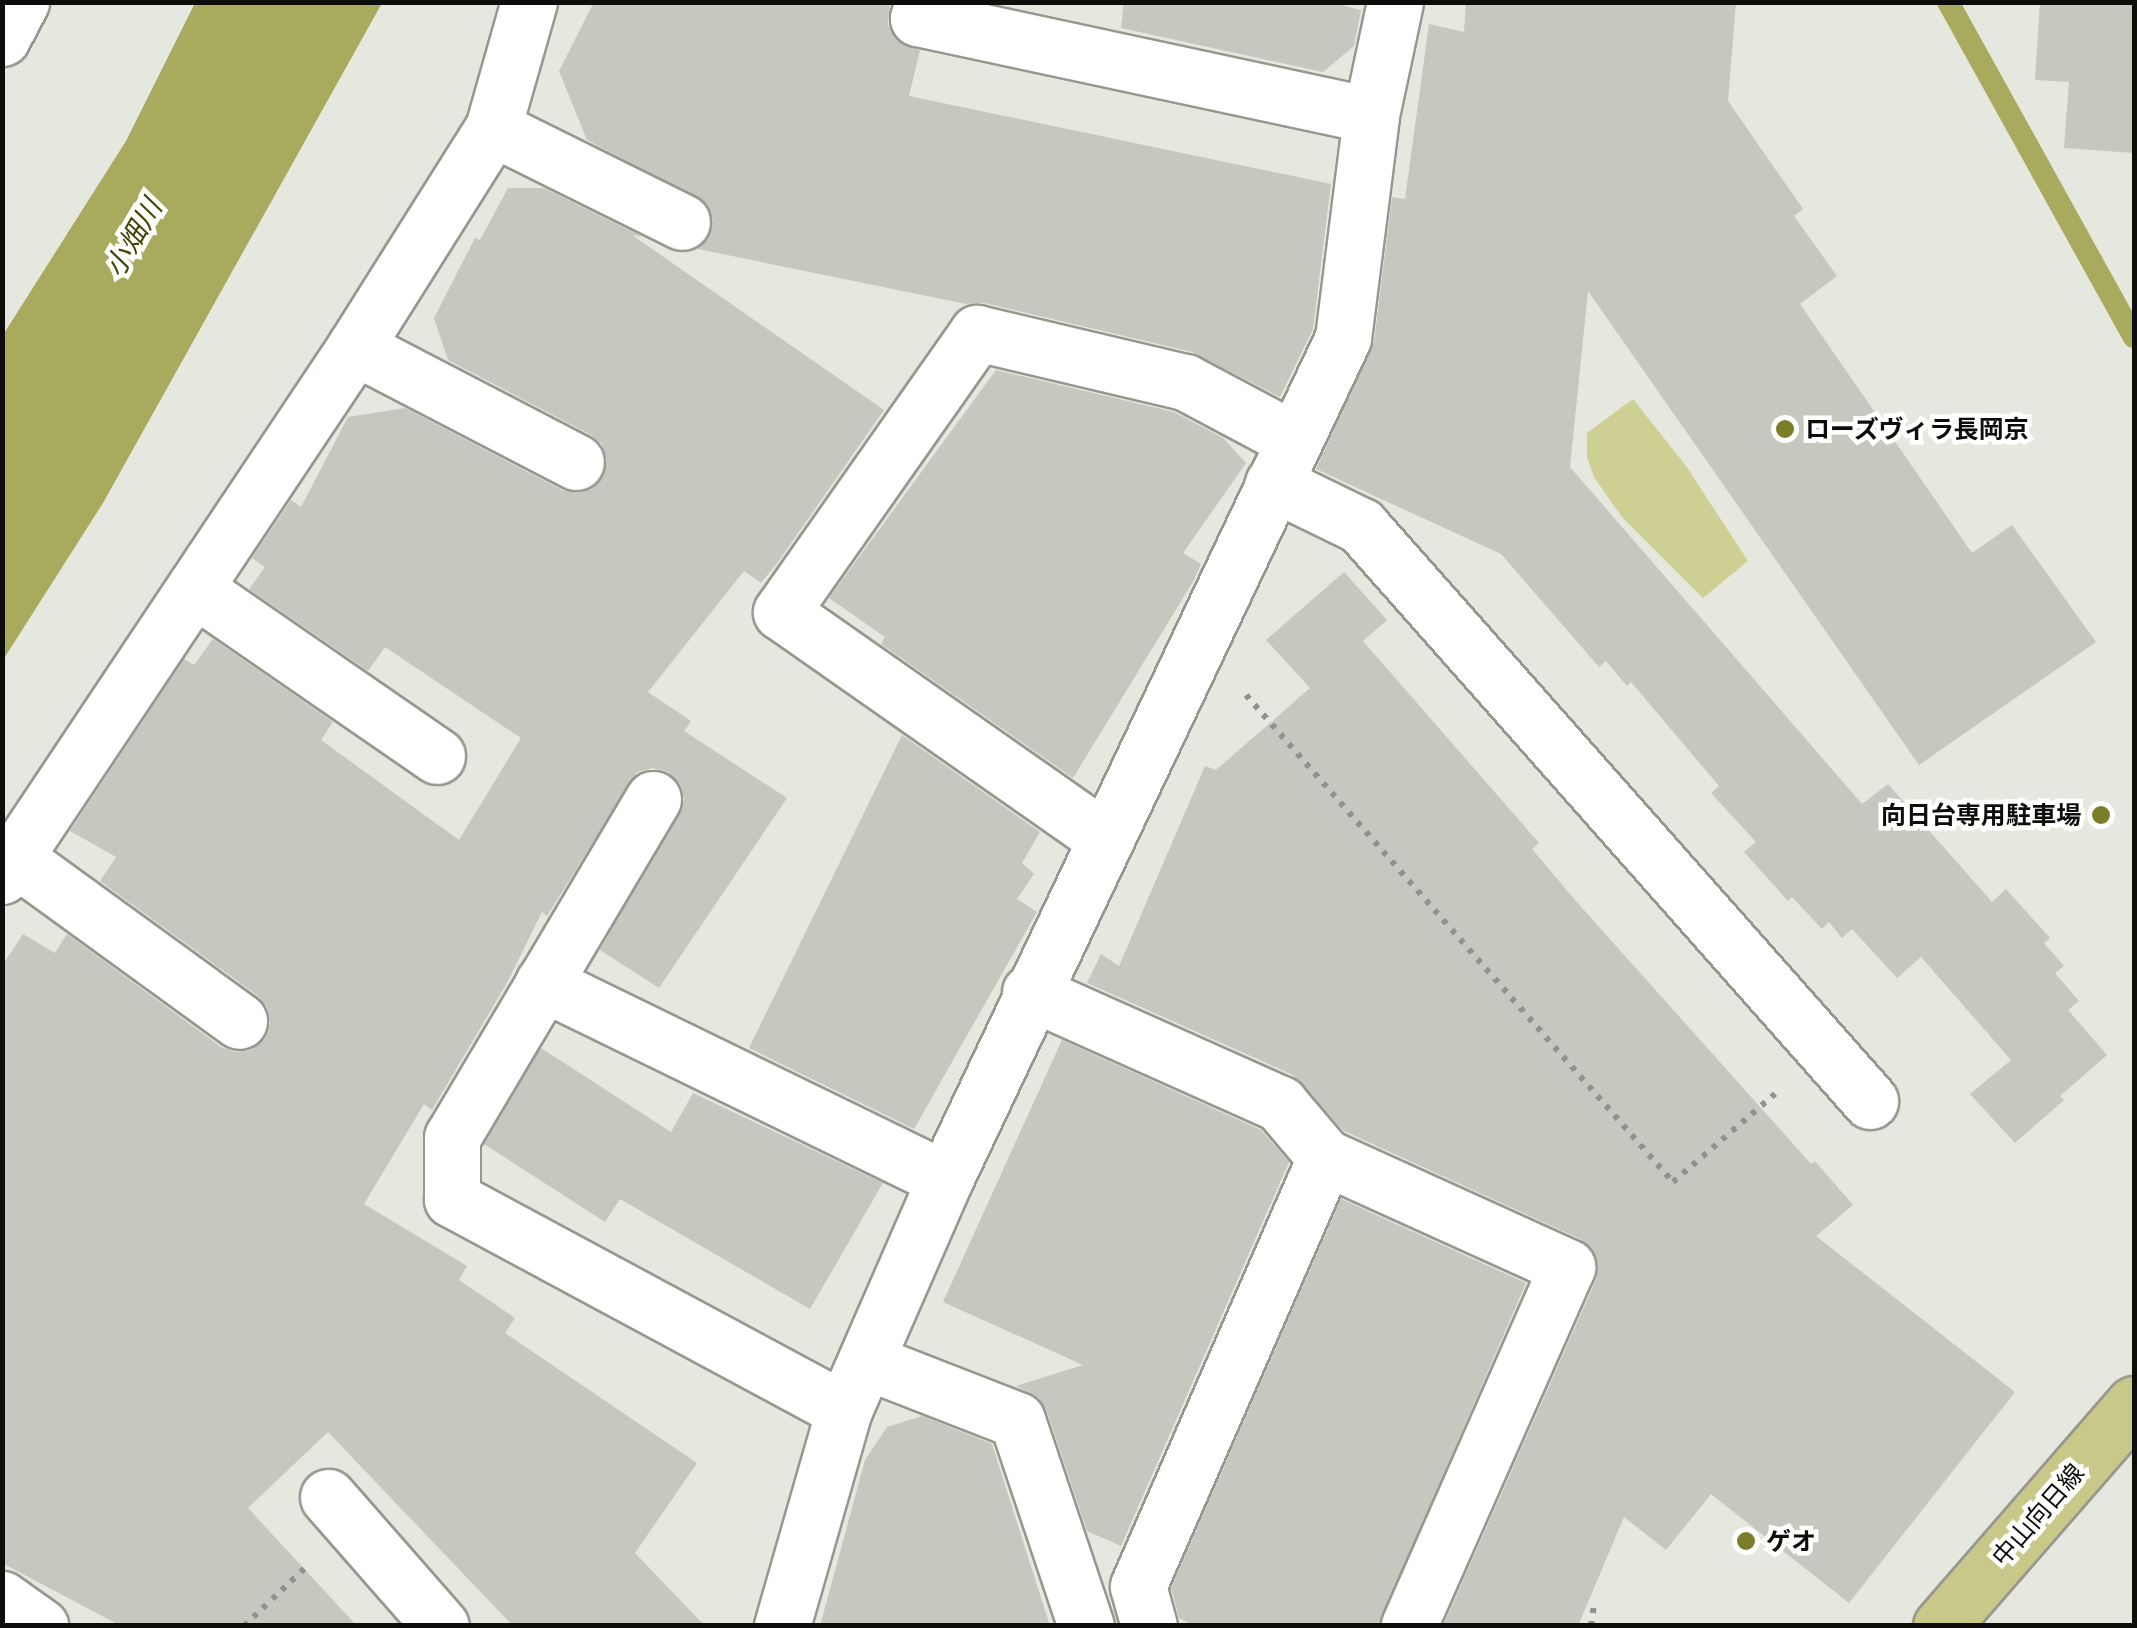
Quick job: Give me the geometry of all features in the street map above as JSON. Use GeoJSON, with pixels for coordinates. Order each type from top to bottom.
{"type":"FeatureCollection","features":[{"type":"Feature","properties":{"kind":"main road","name":"中山向日線"},"geometry":{"type":"LineString","coordinates":[[1949,1622],[2134,1404]]}},
{"type":"Feature","properties":{"kind":"street"},"geometry":{"type":"LineString","coordinates":[[2,38],[21,2]]}},
{"type":"Feature","properties":{"kind":"street"},"geometry":{"type":"LineString","coordinates":[[239,1020],[9,867],[355,347],[492,128],[528,2]]}},
{"type":"Feature","properties":{"kind":"street"},"geometry":{"type":"LineString","coordinates":[[923,2],[918,18],[1371,115]]}},
{"type":"Feature","properties":{"kind":"street"},"geometry":{"type":"LineString","coordinates":[[782,1626],[844,1410],[1030,992],[1343,338],[1371,115],[1395,2]]}},
{"type":"Feature","properties":{"kind":"street"},"geometry":{"type":"LineString","coordinates":[[492,128],[682,222]]}},
{"type":"Feature","properties":{"kind":"street"},"geometry":{"type":"LineString","coordinates":[[1104,838],[781,612],[977,333],[1185,382],[1360,526],[1870,1100]]}},
{"type":"Feature","properties":{"kind":"street"},"geometry":{"type":"LineString","coordinates":[[355,347],[576,462]]}},
{"type":"Feature","properties":{"kind":"street"},"geometry":{"type":"LineString","coordinates":[[196,589],[438,756]]}},
{"type":"Feature","properties":{"kind":"street"},"geometry":{"type":"LineString","coordinates":[[652,800],[452,1137],[452,1199],[844,1410]]}},
{"type":"Feature","properties":{"kind":"street"},"geometry":{"type":"LineString","coordinates":[[543,983],[945,1179]]}},
{"type":"Feature","properties":{"kind":"street"},"geometry":{"type":"LineString","coordinates":[[1030,992],[1280,1104],[1325,1157],[1567,1267],[1409,1626]]}},
{"type":"Feature","properties":{"kind":"street"},"geometry":{"type":"LineString","coordinates":[[1149,1626],[1138,1586],[1325,1157]]}},
{"type":"Feature","properties":{"kind":"street"},"geometry":{"type":"LineString","coordinates":[[866,1362],[1017,1420],[1086,1626]]}},
{"type":"Feature","properties":{"kind":"street"},"geometry":{"type":"LineString","coordinates":[[339,1510],[441,1626]]}},
{"type":"Feature","properties":{"kind":"street"},"geometry":{"type":"LineString","coordinates":[[2,1599],[40,1626]]}},
{"type":"Feature","properties":{"kind":"path"},"geometry":{"type":"LineString","coordinates":[[1198,640],[1673,1182],[1825,1050]]}},
{"type":"Feature","properties":{"kind":"path"},"geometry":{"type":"LineString","coordinates":[[244,1626],[339,1510]]}},
{"type":"Feature","properties":{"kind":"path"},"geometry":{"type":"LineString","coordinates":[[1591,1626],[1594,1604]]}},
{"type":"Feature","properties":{"kind":"shaded area"},"geometry":{"type":"Polygon","coordinates":[[[1633,399],[1686,466],[1748,561],[1703,598],[1621,516],[1594,477],[1587,457],[1587,433],[1633,399]]]}},
{"type":"Feature","properties":{"kind":"water","name":"小畑川"},"geometry":{"type":"Polygon","coordinates":[[[195,3],[382,3],[103,503],[3,660],[3,335],[126,141],[195,3]]]}},
{"type":"Feature","properties":{"kind":"building"},"geometry":{"type":"Polygon","coordinates":[[[594,2],[890,2],[888,25],[896,40],[920,50],[909,96],[1331,184],[1313,329],[1280,397],[1192,352],[984,303],[966,304],[698,249],[710,235],[713,219],[707,204],[587,140],[559,71],[594,2]]]}},
{"type":"Feature","properties":{"kind":"building"},"geometry":{"type":"Polygon","coordinates":[[[1124,2],[1328,2],[1361,10],[1354,46],[1323,72],[1121,28],[1124,2]]]}},
{"type":"Feature","properties":{"kind":"building"},"geometry":{"type":"Polygon","coordinates":[[[1466,2],[1736,2],[1728,101],[1803,209],[1794,216],[1837,276],[1800,304],[1972,553],[2012,525],[2096,642],[1919,765],[1588,291],[1570,467],[1862,804],[1888,784],[1992,902],[2006,889],[2050,938],[2044,943],[2064,966],[2055,973],[2079,1001],[2068,1010],[2107,1055],[2015,1143],[1970,1094],[2011,1060],[1921,957],[1897,978],[1852,929],[1842,938],[1829,922],[1822,929],[1792,897],[1788,901],[1744,852],[1756,842],[1711,793],[1719,786],[1631,682],[1627,686],[1606,661],[1599,667],[1501,554],[1316,469],[1374,342],[1392,197],[1405,199],[1429,24],[1464,32],[1466,2]]]}},
{"type":"Feature","properties":{"kind":"building"},"geometry":{"type":"Polygon","coordinates":[[[2040,2],[2134,2],[2134,153],[2064,148],[2069,82],[2035,80],[2040,2]]]}},
{"type":"Feature","properties":{"kind":"building"},"geometry":{"type":"Polygon","coordinates":[[[508,188],[544,188],[643,237],[632,235],[884,410],[761,583],[744,571],[648,692],[691,721],[684,731],[787,798],[659,988],[600,950],[684,800],[681,785],[668,772],[652,768],[637,772],[547,916],[542,912],[507,983],[432,1110],[424,1104],[364,1204],[467,1266],[459,1280],[515,1318],[505,1333],[697,1463],[635,1553],[705,1626],[513,1626],[328,1432],[248,1508],[357,1626],[121,1626],[2,1563],[2,966],[23,934],[55,953],[67,934],[221,1047],[235,1052],[251,1050],[265,1039],[270,1023],[267,1007],[258,996],[100,881],[116,857],[70,831],[184,659],[194,665],[213,639],[333,722],[321,740],[459,840],[521,738],[385,647],[368,671],[249,589],[265,567],[252,558],[291,500],[301,507],[348,417],[405,408],[562,490],[578,493],[592,489],[603,477],[607,460],[602,444],[448,360],[434,318],[475,238],[480,240],[508,188]]]}},
{"type":"Feature","properties":{"kind":"building"},"geometry":{"type":"Polygon","coordinates":[[[996,370],[1174,412],[1223,438],[1246,463],[1183,553],[1201,564],[1194,580],[1073,778],[881,644],[885,637],[829,598],[996,370]]]}},
{"type":"Feature","properties":{"kind":"building"},"geometry":{"type":"Polygon","coordinates":[[[1344,572],[1387,620],[1363,641],[1539,843],[1532,849],[1575,900],[1811,1164],[1815,1161],[1853,1205],[1816,1236],[2015,1392],[1849,1603],[1711,1494],[1666,1550],[1624,1517],[1578,1626],[1443,1626],[1596,1280],[1598,1265],[1593,1250],[1580,1239],[1344,1131],[1293,1075],[1087,983],[1101,954],[1119,966],[1205,766],[1216,770],[1310,688],[1266,640],[1344,572]]]}},
{"type":"Feature","properties":{"kind":"building"},"geometry":{"type":"Polygon","coordinates":[[[902,735],[1040,832],[1022,863],[1034,874],[1017,899],[1037,912],[914,1129],[749,1048],[902,735]]]}},
{"type":"Feature","properties":{"kind":"building"},"geometry":{"type":"Polygon","coordinates":[[[1062,1040],[1261,1130],[1289,1162],[1121,1546],[1087,1531],[1046,1409],[1039,1398],[1016,1386],[1083,1365],[943,1302],[1062,1040]]]}},
{"type":"Feature","properties":{"kind":"building"},"geometry":{"type":"Polygon","coordinates":[[[541,1048],[671,1132],[693,1093],[883,1183],[810,1309],[620,1199],[605,1222],[484,1144],[541,1048]]]}},
{"type":"Feature","properties":{"kind":"building"},"geometry":{"type":"Polygon","coordinates":[[[1341,1199],[1526,1283],[1378,1626],[1195,1626],[1179,1618],[1171,1588],[1341,1199]]]}},
{"type":"Feature","properties":{"kind":"building"},"geometry":{"type":"Polygon","coordinates":[[[922,1416],[992,1444],[1050,1626],[820,1626],[865,1460],[887,1427],[922,1416]]]}},
{"type":"Feature","properties":{"kind":"waterway"},"geometry":{"type":"LineString","coordinates":[[1948,2],[2134,337]]}},
{"type":"Feature","properties":{"kind":"place","name":"ローズヴィラ長岡京"},"geometry":{"type":"Point","coordinates":[1785,429]}},
{"type":"Feature","properties":{"kind":"place","name":"向日台専用駐車場"},"geometry":{"type":"Point","coordinates":[2101,815]}},
{"type":"Feature","properties":{"kind":"place","name":"ゲオ"},"geometry":{"type":"Point","coordinates":[1746,1541]}}]}
